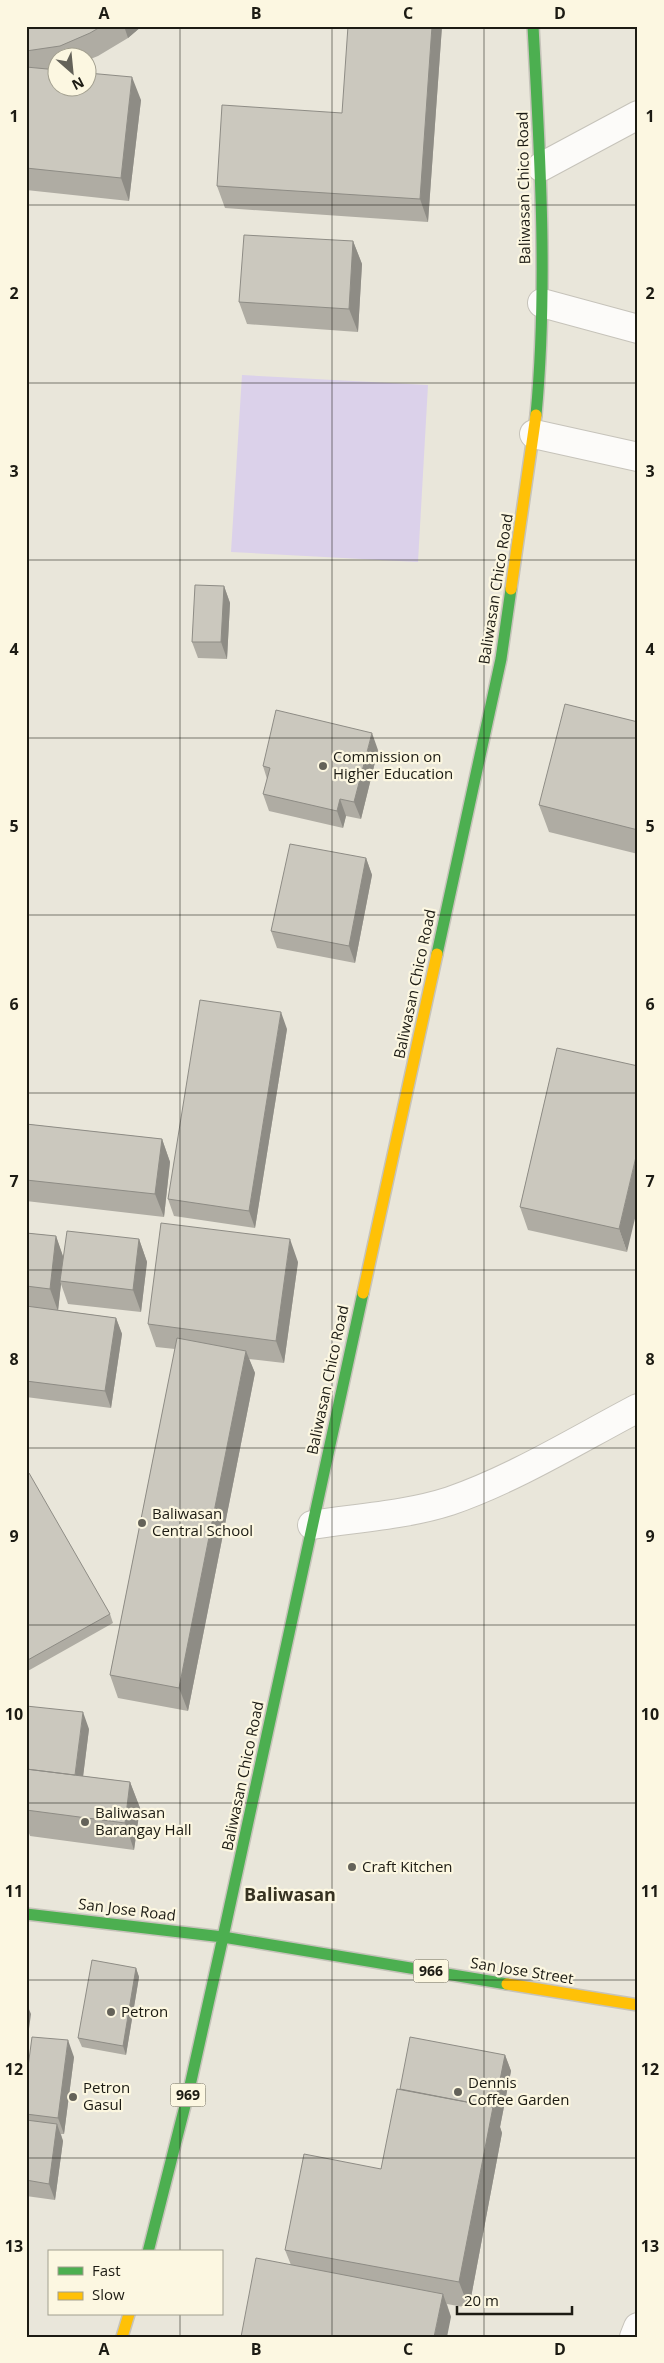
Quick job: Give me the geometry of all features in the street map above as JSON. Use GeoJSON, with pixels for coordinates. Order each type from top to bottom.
{"type":"FeatureCollection","features":[{"type":"Feature","properties":{"kind":"main road","name":"Baliwasan Chico Road"},"geometry":{"type":"LineString","coordinates":[[223,1937],[501,659],[534,434],[542,303],[541,167],[532,26]]}},
{"type":"Feature","properties":{"kind":"main road","name":"San Jose Road"},"geometry":{"type":"LineString","coordinates":[[26,1914],[223,1937]]}},
{"type":"Feature","properties":{"kind":"main road","name":"San Jose Street"},"geometry":{"type":"LineString","coordinates":[[223,1937],[638,2005]]}},
{"type":"Feature","properties":{"kind":"main road","name":"969"},"geometry":{"type":"LineString","coordinates":[[149,2250],[189,2090],[223,1937]]}},
{"type":"Feature","properties":{"kind":"main road"},"geometry":{"type":"LineString","coordinates":[[122,2337],[128,2316]]}},
{"type":"Feature","properties":{"kind":"street"},"geometry":{"type":"LineString","coordinates":[[541,167],[638,115]]}},
{"type":"Feature","properties":{"kind":"street"},"geometry":{"type":"LineString","coordinates":[[542,303],[638,329]]}},
{"type":"Feature","properties":{"kind":"street"},"geometry":{"type":"LineString","coordinates":[[534,434],[638,457]]}},
{"type":"Feature","properties":{"kind":"street"},"geometry":{"type":"LineString","coordinates":[[312,1525],[423,1508],[451,1500],[511,1474],[638,1408]]}},
{"type":"Feature","properties":{"kind":"street"},"geometry":{"type":"LineString","coordinates":[[634,2337],[638,2327]]}},
{"type":"Feature","properties":{"kind":"shaded area"},"geometry":{"type":"Polygon","coordinates":[[[242,375],[428,385],[418,562],[231,552],[242,375]]]}},
{"type":"Feature","properties":{"kind":"building"},"geometry":{"type":"Polygon","coordinates":[[[26,26],[102,26],[60,46],[26,51],[26,26]]]}},
{"type":"Feature","properties":{"kind":"building"},"geometry":{"type":"Polygon","coordinates":[[[348,26],[432,26],[420,199],[217,186],[222,105],[342,113],[348,26]]]}},
{"type":"Feature","properties":{"kind":"building"},"geometry":{"type":"Polygon","coordinates":[[[26,67],[48,69],[48,98],[98,98],[98,74],[132,77],[121,178],[26,168],[26,67]]]}},
{"type":"Feature","properties":{"kind":"building"},"geometry":{"type":"Polygon","coordinates":[[[244,235],[353,241],[349,309],[239,302],[244,235]]]}},
{"type":"Feature","properties":{"kind":"building"},"geometry":{"type":"Polygon","coordinates":[[[195,585],[224,586],[221,642],[192,642],[195,585]]]}},
{"type":"Feature","properties":{"kind":"building"},"geometry":{"type":"Polygon","coordinates":[[[565,704],[638,722],[638,830],[539,805],[565,704]]]}},
{"type":"Feature","properties":{"kind":"building","name":"Commission on Higher Education"},"geometry":{"type":"Polygon","coordinates":[[[276,710],[372,733],[354,802],[340,799],[337,811],[263,794],[270,768],[263,766],[276,710]]]}},
{"type":"Feature","properties":{"kind":"building"},"geometry":{"type":"Polygon","coordinates":[[[290,844],[366,858],[349,946],[271,931],[290,844]]]}},
{"type":"Feature","properties":{"kind":"building"},"geometry":{"type":"Polygon","coordinates":[[[200,1000],[281,1012],[249,1211],[168,1199],[200,1000]]]}},
{"type":"Feature","properties":{"kind":"building"},"geometry":{"type":"Polygon","coordinates":[[[557,1048],[638,1066],[638,1148],[619,1229],[520,1207],[557,1048]]]}},
{"type":"Feature","properties":{"kind":"building"},"geometry":{"type":"Polygon","coordinates":[[[26,1124],[162,1139],[155,1194],[26,1180],[26,1124]]]}},
{"type":"Feature","properties":{"kind":"building"},"geometry":{"type":"Polygon","coordinates":[[[161,1223],[290,1239],[276,1341],[148,1324],[161,1223]]]}},
{"type":"Feature","properties":{"kind":"building"},"geometry":{"type":"Polygon","coordinates":[[[67,1231],[139,1239],[133,1290],[60,1281],[67,1231]]]}},
{"type":"Feature","properties":{"kind":"building"},"geometry":{"type":"Polygon","coordinates":[[[26,1233],[56,1236],[50,1289],[26,1286],[26,1233]]]}},
{"type":"Feature","properties":{"kind":"building"},"geometry":{"type":"Polygon","coordinates":[[[26,1306],[116,1318],[105,1391],[26,1381],[26,1306]]]}},
{"type":"Feature","properties":{"kind":"building"},"geometry":{"type":"Polygon","coordinates":[[[177,1338],[246,1351],[179,1688],[110,1675],[177,1338]]]}},
{"type":"Feature","properties":{"kind":"building"},"geometry":{"type":"Polygon","coordinates":[[[29,1473],[110,1614],[26,1661],[26,1474],[29,1473]]]}},
{"type":"Feature","properties":{"kind":"building"},"geometry":{"type":"Polygon","coordinates":[[[26,1706],[83,1712],[75,1775],[26,1769],[26,1706]]]}},
{"type":"Feature","properties":{"kind":"building"},"geometry":{"type":"Polygon","coordinates":[[[26,1769],[130,1782],[125,1823],[26,1810],[26,1769]]]}},
{"type":"Feature","properties":{"kind":"building","name":"Petron"},"geometry":{"type":"Polygon","coordinates":[[[92,1960],[136,1968],[123,2046],[78,2038],[92,1960]]]}},
{"type":"Feature","properties":{"kind":"building"},"geometry":{"type":"Polygon","coordinates":[[[32,2037],[68,2040],[58,2118],[26,2114],[26,2082],[32,2037]]]}},
{"type":"Feature","properties":{"kind":"building"},"geometry":{"type":"Polygon","coordinates":[[[410,2037],[505,2055],[494,2110],[493,2107],[400,2089],[410,2037]]]}},
{"type":"Feature","properties":{"kind":"building"},"geometry":{"type":"Polygon","coordinates":[[[397,2089],[493,2107],[459,2282],[285,2250],[304,2154],[381,2169],[397,2089]]]}},
{"type":"Feature","properties":{"kind":"building"},"geometry":{"type":"Polygon","coordinates":[[[26,2120],[57,2124],[49,2184],[26,2180],[26,2120]]]}},
{"type":"Feature","properties":{"kind":"building"},"geometry":{"type":"Polygon","coordinates":[[[256,2258],[443,2294],[434,2337],[241,2337],[256,2258]]]}},
{"type":"Feature","properties":{"kind":"traffic: fast"},"geometry":{"type":"LineString","coordinates":[[533,26],[542,220],[542,318],[536,415]]}},
{"type":"Feature","properties":{"kind":"traffic: fast"},"geometry":{"type":"LineString","coordinates":[[437,954],[501,659],[511,589]]}},
{"type":"Feature","properties":{"kind":"traffic: fast"},"geometry":{"type":"LineString","coordinates":[[223,1937],[363,1293]]}},
{"type":"Feature","properties":{"kind":"traffic: fast"},"geometry":{"type":"LineString","coordinates":[[26,1914],[223,1937],[507,1984]]}},
{"type":"Feature","properties":{"kind":"traffic: fast"},"geometry":{"type":"LineString","coordinates":[[149,2250],[189,2090],[223,1937]]}},
{"type":"Feature","properties":{"kind":"traffic: slow"},"geometry":{"type":"LineString","coordinates":[[511,589],[536,415]]}},
{"type":"Feature","properties":{"kind":"traffic: slow"},"geometry":{"type":"LineString","coordinates":[[363,1293],[437,954]]}},
{"type":"Feature","properties":{"kind":"traffic: slow"},"geometry":{"type":"LineString","coordinates":[[507,1984],[638,2005]]}},
{"type":"Feature","properties":{"kind":"traffic: slow"},"geometry":{"type":"LineString","coordinates":[[122,2337],[128,2316]]}},
{"type":"Feature","properties":{"kind":"place","name":"Commission on Higher Education"},"geometry":{"type":"Point","coordinates":[323,766]}},
{"type":"Feature","properties":{"kind":"place","name":"Baliwasan Central School"},"geometry":{"type":"Point","coordinates":[142,1523]}},
{"type":"Feature","properties":{"kind":"place","name":"Baliwasan Barangay Hall"},"geometry":{"type":"Point","coordinates":[85,1822]}},
{"type":"Feature","properties":{"kind":"place","name":"Craft Kitchen"},"geometry":{"type":"Point","coordinates":[352,1867]}},
{"type":"Feature","properties":{"kind":"place","name":"Petron"},"geometry":{"type":"Point","coordinates":[111,2012]}},
{"type":"Feature","properties":{"kind":"place","name":"Dennis Coffee Garden"},"geometry":{"type":"Point","coordinates":[458,2092]}},
{"type":"Feature","properties":{"kind":"place","name":"Petron Gasul"},"geometry":{"type":"Point","coordinates":[73,2097]}},
{"type":"Feature","properties":{"kind":"district","name":"Baliwasan"},"geometry":{"type":"Point","coordinates":[290,1895]}}]}
